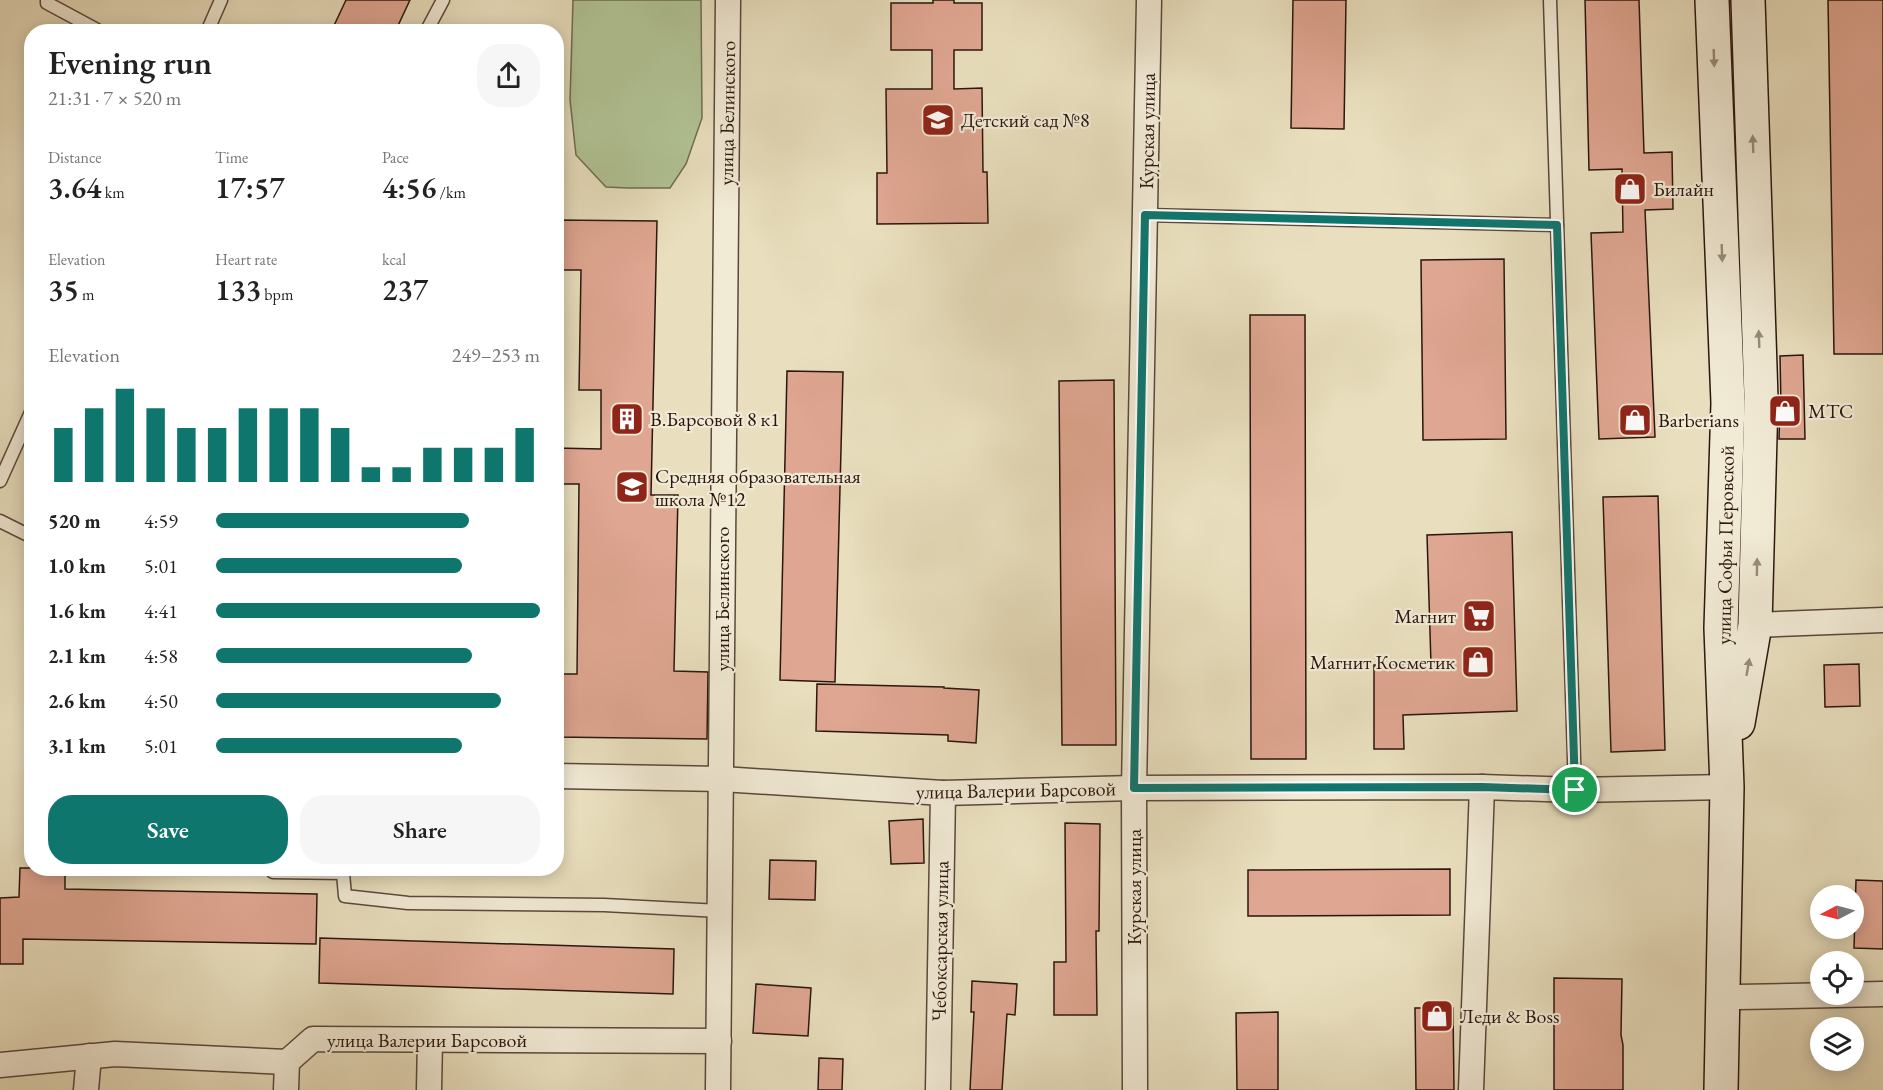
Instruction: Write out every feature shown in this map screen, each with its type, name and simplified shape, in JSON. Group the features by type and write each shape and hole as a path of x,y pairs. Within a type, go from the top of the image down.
{"main road":[{"name":"улица Софьи Перовской","path":"1712,0 1728,403 1721,628 1727,787 1721,1090"},
{"path":"1727,787 1755,625 1761,398 1748,0"}],"street":[{"name":"улица Белинского","path":"718,1090 728,0"},
{"name":"Курская улица","path":"1135,1090 1134,788 1149,0"},
{"path":"1755,625 1883,620"},
{"name":"улица Валерии Барсовой","path":"564,776 722,780 943,793 1134,788 1482,787 1575,790 1727,787"},
{"path":"1471,1090 1482,787"},
{"name":"Чебоксарская улица","path":"938,1090 943,793"},
{"path":"1723,993 1738,997 1883,994"},
{"name":"улица Валерии Барсовой","path":"287,1062 313,1039 719,1041"},
{"path":"429,1090 430,1040"},
{"path":"0,1065 115,1054 287,1062 286,1090"},
{"path":"86,1090 89,1056"}],"lane":[{"path":"47,0 47,3 86,24"},
{"path":"210,24 221,0"},
{"path":"430,24 442,0"},
{"path":"1550,0 1575,790"},
{"path":"1145,215 1557,225"},
{"path":"0,481 24,428"},
{"path":"0,521 24,533"},
{"path":"343,876 345,896 408,903 604,905 720,911"}],"green space":[{"path":"573,0 701,0 702,118 686,164 670,188 606,187 576,155 570,100"}],"building":[{"path":"346,0 410,0 399,24 335,24"},
{"path":"933,0 982,3 982,50 954,50 954,89 982,88 983,172 987,172 988,223 877,224 877,173 887,173 886,89 932,89 932,50 891,50 891,3 933,3"},
{"path":"1293,0 1346,0 1344,129 1291,128"},
{"path":"1585,0 1639,0 1644,153 1672,152 1673,209 1645,210 1655,437 1599,439 1591,233 1623,232 1622,169 1589,170"},
{"path":"1828,0 1883,0 1883,354 1834,354"},
{"name":"В.Барсовой 8 к1","path":"564,220 657,221 651,495 678,495 674,671 708,672 707,739 564,737 564,674 577,674 579,484 564,484 564,448 601,449 601,390 579,390 581,270 564,270"},
{"path":"1504,259 1506,439 1423,440 1421,260"},
{"path":"1250,315 1305,315 1306,759 1251,759"},
{"path":"1803,355 1805,439 1779,439 1780,356"},
{"path":"787,371 843,372 835,682 780,680"},
{"path":"1114,380 1116,745 1062,745 1059,381"},
{"path":"1658,496 1665,750 1611,752 1603,497"},
{"path":"1512,532 1517,711 1403,715 1404,749 1374,749 1374,665 1431,664 1427,535"},
{"path":"1859,664 1860,706 1825,707 1824,665"},
{"path":"817,684 979,690 976,743 948,741 948,735 816,731"},
{"path":"923,819 924,863 891,864 889,821"},
{"path":"1065,823 1100,824 1099,931 1096,931 1097,1015 1054,1015 1054,962 1066,962"},
{"path":"770,860 816,861 815,900 769,899"},
{"path":"20,868 24,868 24,876 65,876 65,889 317,894 316,944 23,939 23,964 0,964 0,898 19,897"},
{"path":"1450,869 1450,915 1248,916 1248,870"},
{"path":"1856,880 1883,881 1883,949 1854,948 1854,939 1864,939 1864,885 1856,885"},
{"path":"320,938 674,949 673,994 319,983"},
{"path":"1554,978 1622,979 1623,1090 1554,1090"},
{"path":"972,981 1017,984 1015,1015 1007,1014 1002,1090 970,1090 974,1012 971,1012"},
{"path":"756,984 811,988 808,1036 753,1033"},
{"path":"1415,1008 1453,1008 1454,1090 1416,1090"},
{"path":"1278,1012 1278,1090 1237,1090 1236,1013"},
{"path":"819,1058 843,1059 842,1090 818,1090"}],"place":[{"name":"Детский сад №8","path":"938,120"},
{"name":"Билайн","path":"1630,189"},
{"name":"МТС","path":"1785,411"},
{"name":"В.Барсовой 8 к1","path":"627,419"},
{"name":"Barberians","path":"1635,420"},
{"name":"Средняя образовательная школа №12","path":"632,487"},
{"name":"Магнит","path":"1479,616"},
{"name":"Магнит Косметик","path":"1478,662"},
{"name":"Леди & Boss","path":"1437,1016"}],"route":[{"path":"1145,215 1557,225 1575,790 1482,787 1134,788 1145,215"}]}
